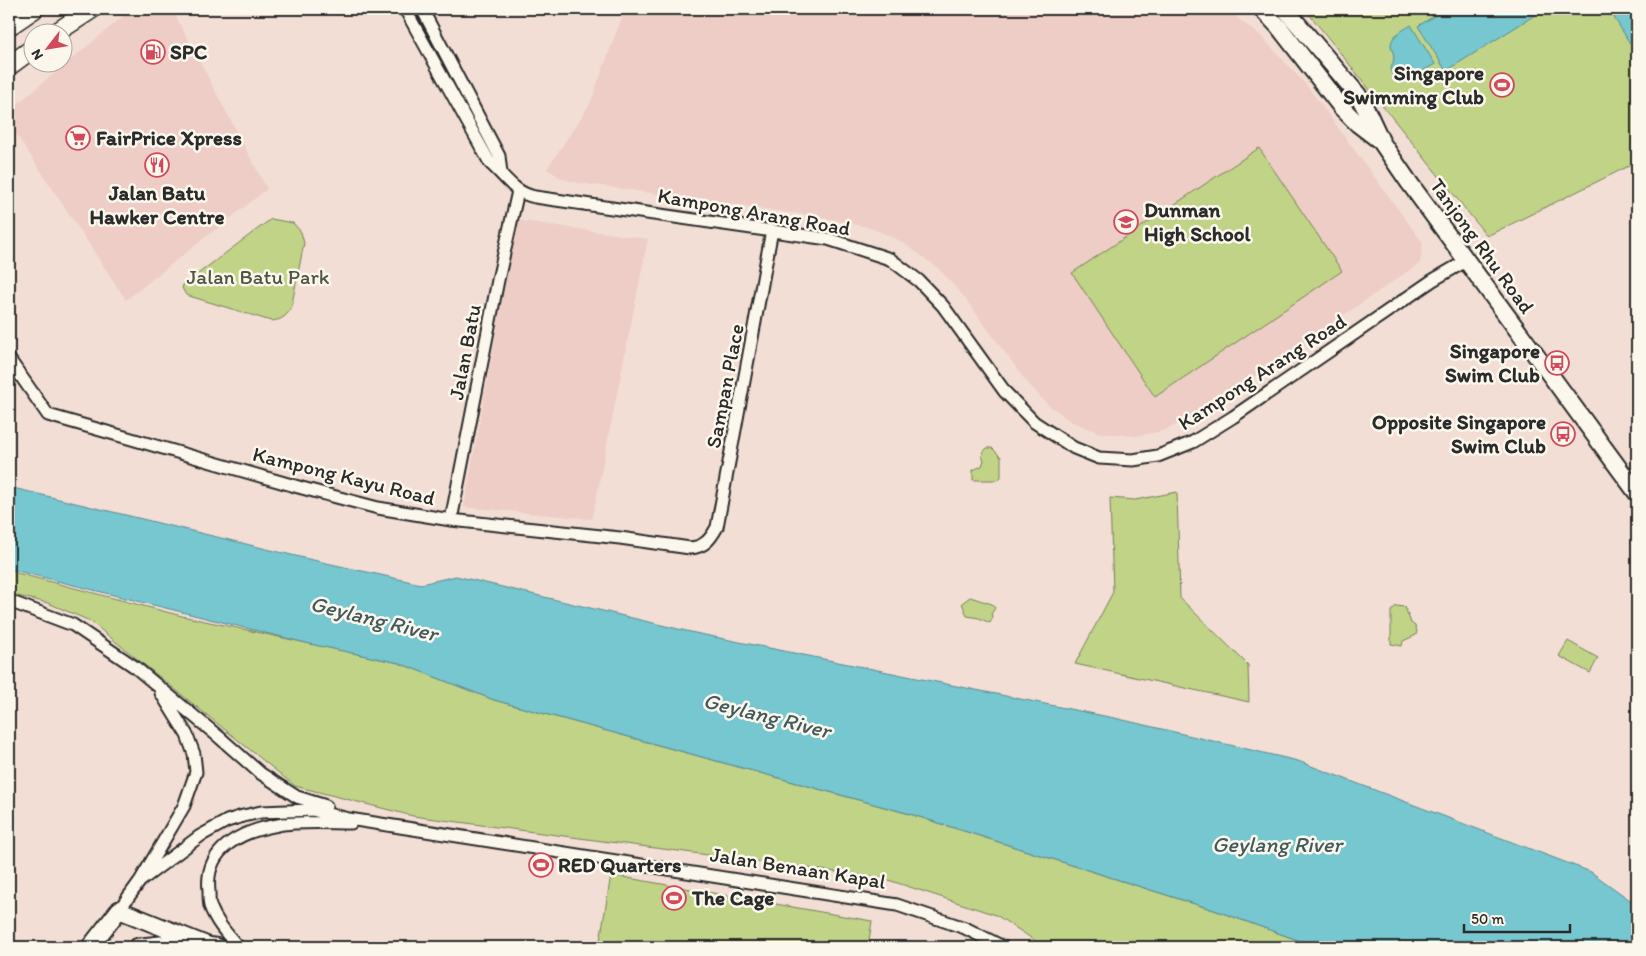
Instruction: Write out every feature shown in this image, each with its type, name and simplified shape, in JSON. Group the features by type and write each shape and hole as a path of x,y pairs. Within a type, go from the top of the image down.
{"main road":[{"path":"17,18 34,9"},
{"path":"72,22 92,9"},
{"path":"9,66 22,56"}],"street":[{"path":"405,9 490,163 518,191"},
{"path":"422,9 499,156 501,173"},
{"name":"Tanjong Rhu Road","path":"1262,9 1342,108 1358,124 1382,143"},
{"name":"Tanjong Rhu Road","path":"1285,9 1358,95 1382,143 1466,261 1637,493"},
{"name":"Kampong Arang Road","path":"518,191 535,197 828,239 895,262 919,281 943,306 1005,392 1034,422 1074,448 1100,458 1116,460 1133,460 1158,456 1193,442 1233,417 1433,280 1466,261"},
{"name":"Jalan Batu","path":"450,520 498,280 518,191"},
{"name":"Sampan Place","path":"705,544 717,527 772,230"},
{"name":"Kampong Kayu Road","path":"12,363 48,415 328,495 378,508 450,520 620,538 690,548 705,544"},
{"name":"Jalan Benaan Kapal","path":"9,601 73,625 135,668 260,773 297,797 347,812 372,822"},
{"name":"Jalan Benaan Kapal","path":"90,947 140,881 184,806 196,772 194,754 187,734 156,685"},
{"name":"Jalan Benaan Kapal","path":"140,881 200,836 227,821 260,812 312,810 372,822 897,905 965,928 1003,947"},
{"path":"238,947 219,924 210,905 208,882 212,863 222,849 236,838 279,824 372,822"},
{"path":"119,910 213,947"},
{"path":"137,947 165,944 213,947"}],"shaded area":[{"path":"132,9 172,9 267,189 126,300 9,123 9,111 56,72 72,72 72,59"},
{"name":"Dunman High School","path":"625,9 1225,9 1261,36 1308,87 1423,243 1420,263 1196,416 1163,431 1137,436 1100,433 1072,422 1047,404 1026,381 964,297 938,268 902,242 867,227 821,217 573,182 561,178 547,169 590,104"},
{"path":"517,220 648,239 592,519 464,507"}],"green space":[{"name":"Singapore Swimming Club","path":"1305,9 1637,9 1637,162 1487,236"},
{"path":"1259,148 1342,271 1155,397 1072,273"},
{"name":"Jalan Batu Park","path":"271,219 293,223 301,232 304,243 291,309 285,316 271,321 186,295 182,288 183,285"},
{"path":"987,448 992,448 1001,457 1001,477 998,480 973,480 973,470 982,466 984,460 982,456"},
{"path":"1177,492 1180,598 1248,665 1249,702 1075,664 1113,592 1110,498 1135,500"},
{"path":"9,571 182,616 399,663 494,700 910,814 1214,910 1317,947 1045,947 996,915 882,878 413,816 295,786 90,621 48,603 9,594"},
{"path":"970,597 992,604 995,608 991,614 993,617 990,623 979,618 967,616 962,603"},
{"path":"1396,606 1405,607 1411,623 1417,631 1416,635 1403,641 1402,646 1391,644 1391,611"},
{"path":"1568,641 1598,658 1590,673 1559,656"},
{"name":"The Cage","path":"611,875 872,921 868,947 599,947"}],"water":[{"path":"1446,9 1532,9 1535,15 1446,71 1418,26"},
{"path":"1609,9 1637,9 1637,55"},
{"path":"1411,25 1435,64 1403,83 1395,80 1391,72 1394,57 1391,45 1395,36"},
{"name":"Geylang River","path":"9,487 304,558 421,584 456,576 695,633 1119,719 1298,761 1591,872 1637,905 1637,947 1317,947 1214,910 910,814 494,700 399,663 310,644 9,569"}],"place":[{"name":"SPC","path":"153,52"},
{"name":"Singapore Swimming Club","path":"1502,85"},
{"name":"FairPrice Xpress","path":"78,138"},
{"name":"Jalan Batu Hawker Centre","path":"157,165"},
{"name":"Dunman High School","path":"1126,222"},
{"name":"Singapore Swim Club","path":"1557,363"},
{"name":"Opposite Singapore Swim Club","path":"1563,434"},
{"name":"RED Quarters","path":"541,865"},
{"name":"The Cage","path":"674,898"}]}
